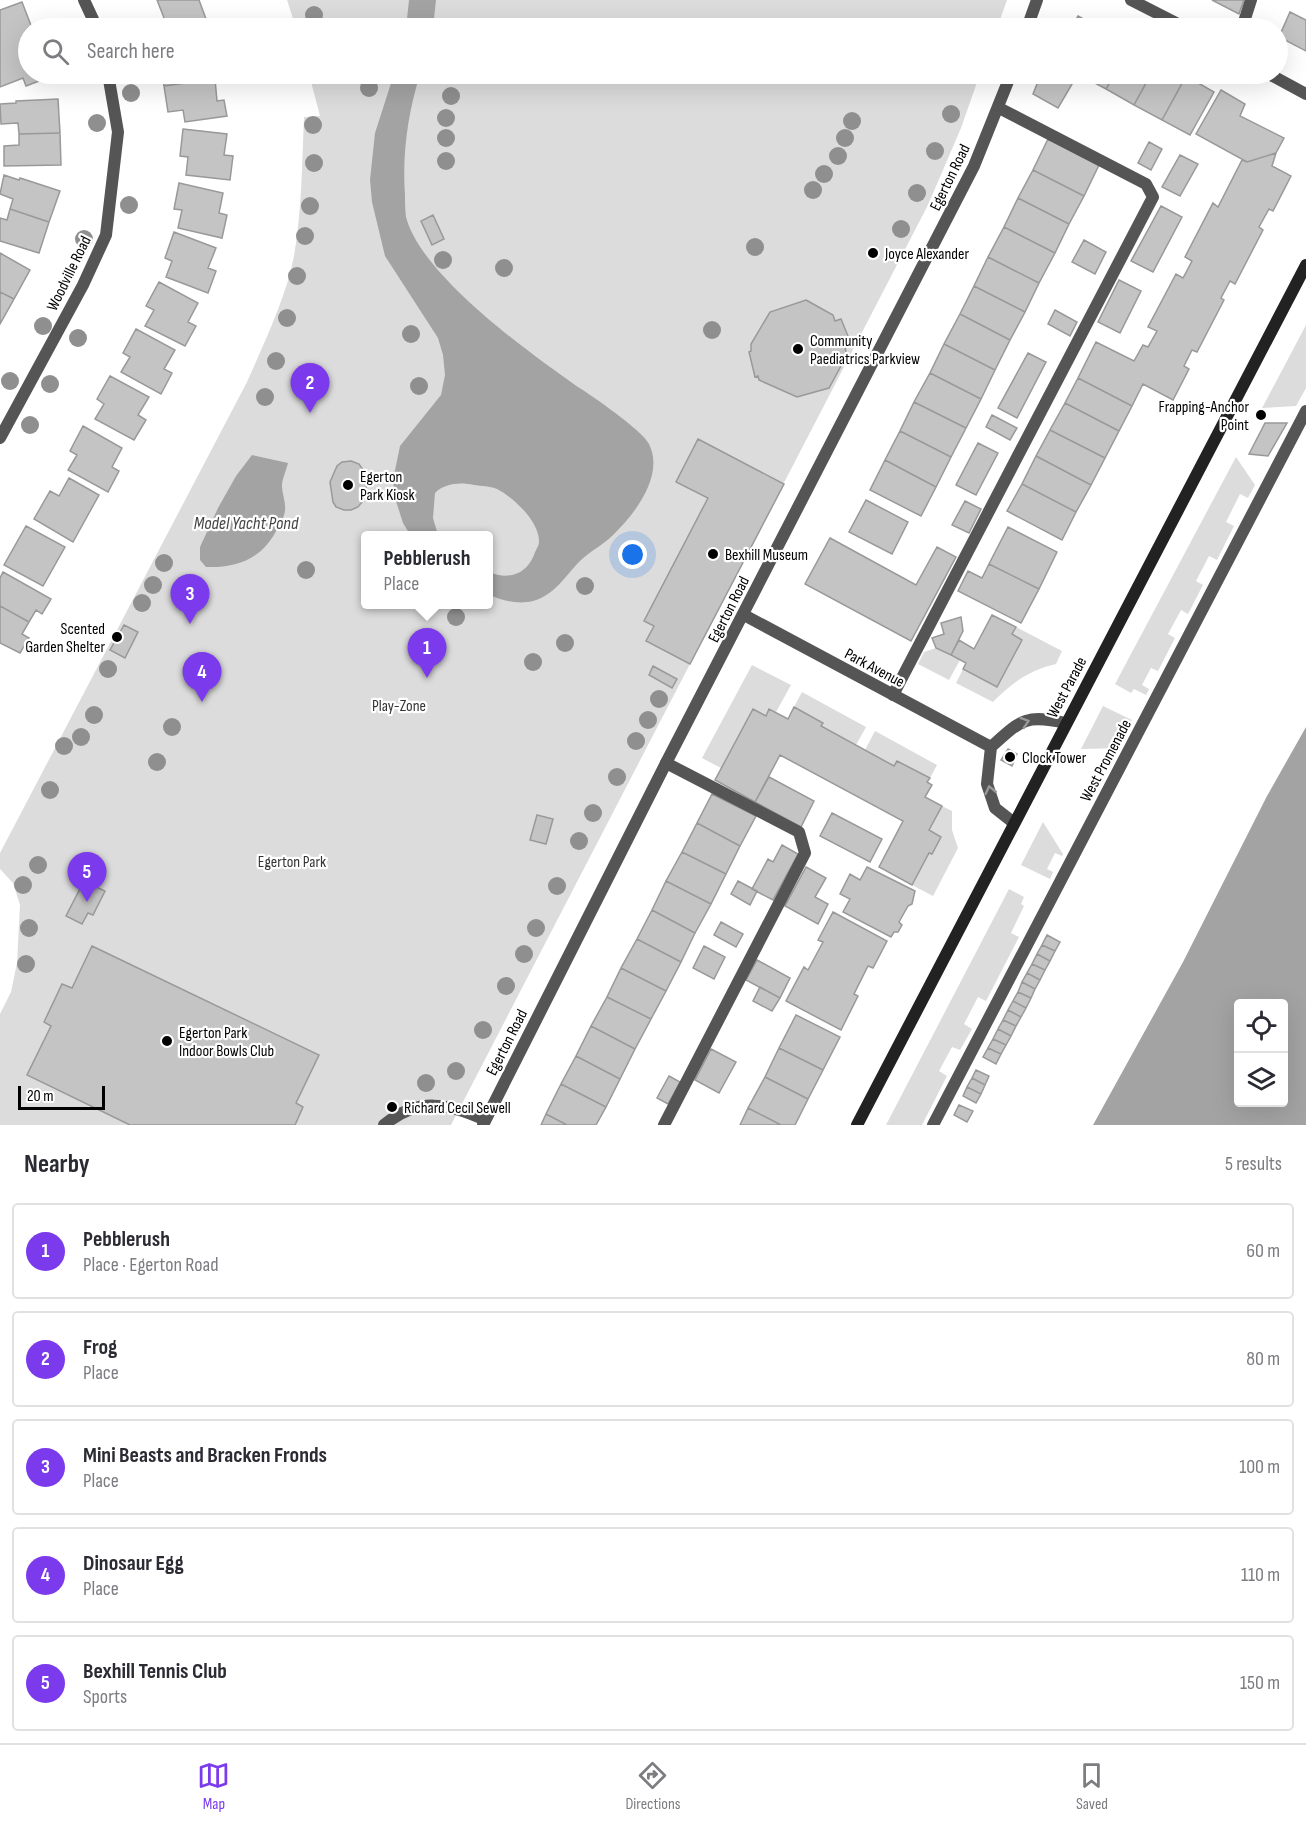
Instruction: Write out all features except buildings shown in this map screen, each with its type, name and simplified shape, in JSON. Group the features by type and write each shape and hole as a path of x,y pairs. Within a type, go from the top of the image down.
{"main road":[{"name":"West Parade","path":"857,1125 1306,265"}],"street":[{"path":"84,0 92,18"},
{"path":"1031,18 1037,0"},
{"path":"1131,0 1166,18"},
{"path":"1245,18 1251,0"},
{"name":"Woodville Road","path":"0,438 83,285 106,235 118,132 110,84"},
{"name":"Egerton Road","path":"484,1123 666,763 974,166 1007,84"},
{"path":"1288,84 1306,94"},
{"path":"893,695 1154,197 1146,184 999,108"},
{"name":"West Promenade","path":"933,1125 1306,411"},
{"name":"Park Avenue","path":"744,615 991,747"},
{"path":"1014,823 995,808 987,784 991,747 1018,723 1042,717 1066,723"},
{"path":"664,1125 805,853 799,832 666,763"},
{"path":"384,1125 408,1109 434,1104 460,1109 484,1123"}],"green space":[{"path":"287,0 1007,0 1001,18 293,18"},
{"name":"Egerton Park","path":"312,84 976,84 961,128 928,205 451,1125 0,1125 0,1014 11,992 17,963 20,905 13,883 0,869 0,853 247,382 267,336 286,288 297,239 304,117 320,116"},
{"path":"1306,325 1306,388 1296,406 1262,408"},
{"path":"1236,457 1255,485 1248,498 1240,494 1226,522 1234,526 1217,560 1209,556 1196,581 1203,585 1188,614 1181,610 1168,634 1175,638 1158,671 1151,668 1142,685 1149,689 1146,695 1134,689 1131,693 1115,684"},
{"path":"1016,627 1062,651 1056,664 1022,678 993,702 956,683 963,669 997,687 1022,640 1012,634"},
{"path":"936,648 960,660 949,680 918,664 924,652"},
{"path":"752,665 791,685 776,712 770,709 766,716 753,709 721,768 702,758"},
{"path":"802,692 866,727 856,745 821,726 823,723 794,707"},
{"path":"1103,706 1132,720 1129,727 1121,723 1113,740 1120,745 1118,748 1081,749"},
{"path":"875,731 937,765 930,778 897,761 894,766 865,750"},
{"path":"942,806 952,811 952,830 958,848 933,896 912,885 929,853 932,854 941,837 929,830"},
{"path":"1043,822 1063,854 1062,856 1055,853 1047,869 1053,872 1050,879 1021,865"},
{"path":"1009,889 1024,897 1021,904 1024,906 1011,933 1019,937 986,1001 978,997 964,1024 972,1029 960,1050 952,1047 939,1071 947,1076 922,1125 886,1125"}],"water":[{"path":"409,0 436,0 434,18 407,18"},
{"path":"391,84 417,84 409,119 404,164 406,217 416,239 432,263 478,310 530,353 627,422 649,444 653,456 653,469 650,482 638,506 621,527 580,561 554,590 533,601 515,602 493,596 493,573 503,576 521,571 531,562 539,544 535,526 524,511 497,489 463,484 448,485 435,493 433,518 437,531 408,531 403,523 395,498 393,480 400,446 441,395 445,375 438,338 385,256 372,202 370,180 375,133"},
{"name":"Model Yacht Pond","path":"252,455 288,463 282,483 284,516 272,538 258,554 229,566 206,567 200,560 200,547 236,476"},
{"path":"1306,727 1306,1125 1093,1125 1183,962 1267,796"}],"place":[{"name":"Joyce Alexander","path":"873,253"},
{"name":"Community Paediatrics Parkview","path":"798,349"},
{"name":"Frog","path":"310,413"},
{"name":"Frapping-Anchor Point","path":"1261,415"},
{"name":"Egerton Park Kiosk","path":"348,485"},
{"name":"Bexhill Museum","path":"713,554"},
{"name":"Mini Beasts and Bracken Fronds","path":"190,624"},
{"name":"Scented Garden Shelter","path":"117,637"},
{"name":"Pebblerush","path":"427,678"},
{"name":"Dinosaur Egg","path":"202,702"},
{"name":"Clock Tower","path":"1010,757"},
{"name":"Bexhill Tennis Club","path":"87,902"},
{"name":"Egerton Park Indoor Bowls Club","path":"167,1041"},
{"name":"Richard Cecil Sewell","path":"392,1107"}],"park label":[{"name":"Play-Zone","path":"399,705"}]}
